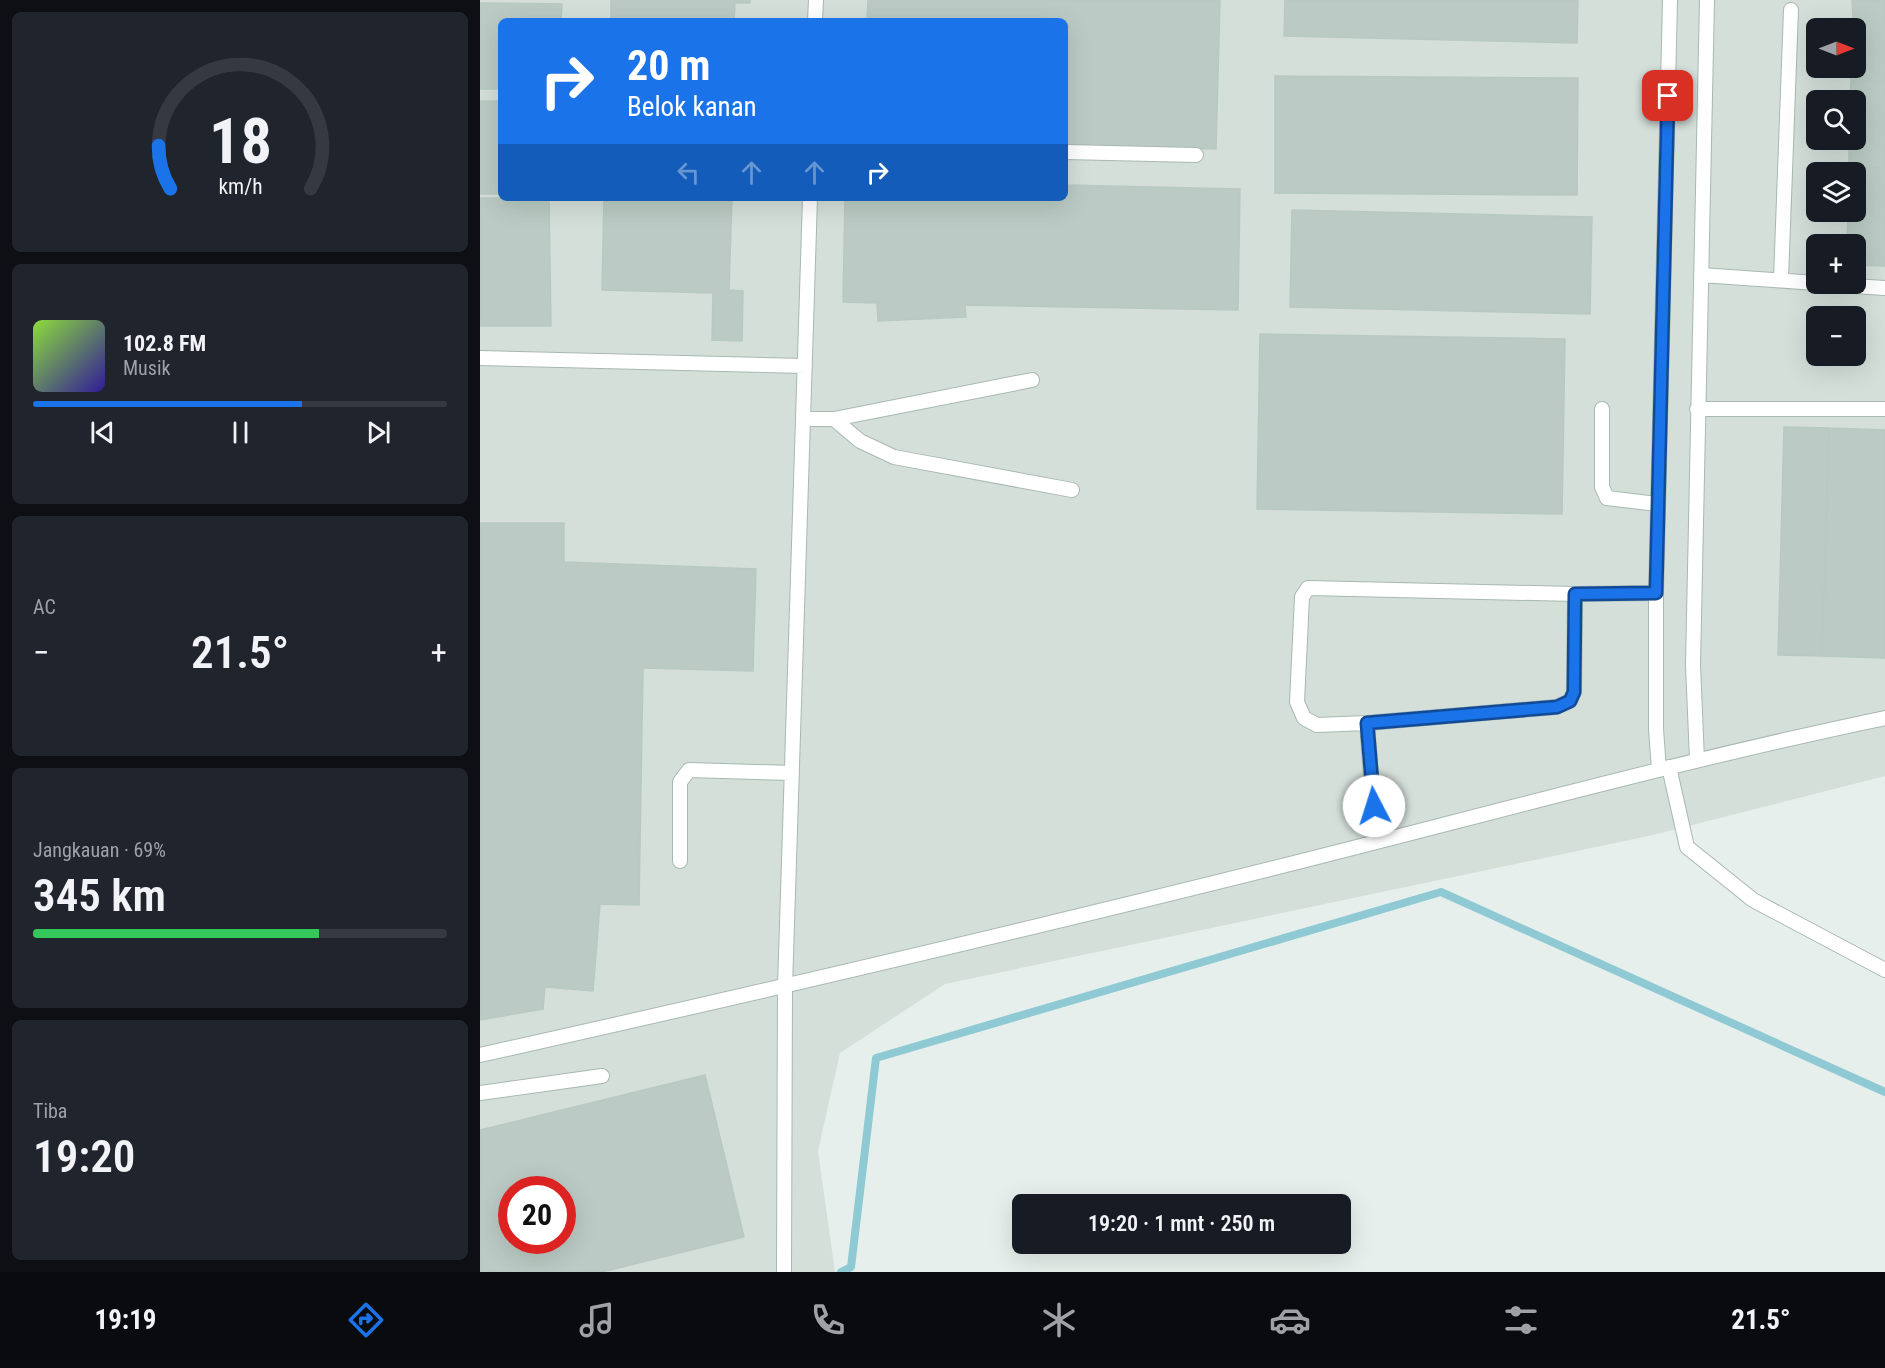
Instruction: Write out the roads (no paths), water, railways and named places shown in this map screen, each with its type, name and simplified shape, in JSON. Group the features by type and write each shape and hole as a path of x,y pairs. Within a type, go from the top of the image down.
{"lane":[{"path":"815,18 816,0"},
{"path":"1670,0 1656,593 1656,729 1664,768 1687,847 1753,900 1885,970"},
{"path":"1697,760 1693,664 1707,0"},
{"path":"1782,279 1791,10"},
{"path":"1068,152 1196,155"},
{"path":"784,1270 785,987 810,201"},
{"path":"1701,275 1806,282"},
{"path":"1866,287 1885,288"},
{"path":"480,358 805,366"},
{"path":"804,419 834,418 1032,380"},
{"path":"1602,409 1602,487 1607,498 1658,504"},
{"path":"1697,409 1885,409"},
{"path":"834,418 860,441 894,457 1072,490"},
{"path":"1575,594 1574,692 1570,701 1557,707 1317,725 1304,718 1297,702 1302,597 1308,588 1575,594 1656,593"},
{"path":"480,1055 785,987 1376,842 1664,768 1885,718"},
{"path":"1367,723 1376,842"},
{"path":"680,861 680,782 689,770 701,768 792,773"},
{"path":"480,1093 602,1076"}],"waterway":[{"path":"841,1272 851,1267 876,1058 1441,892 1885,1092"}]}
